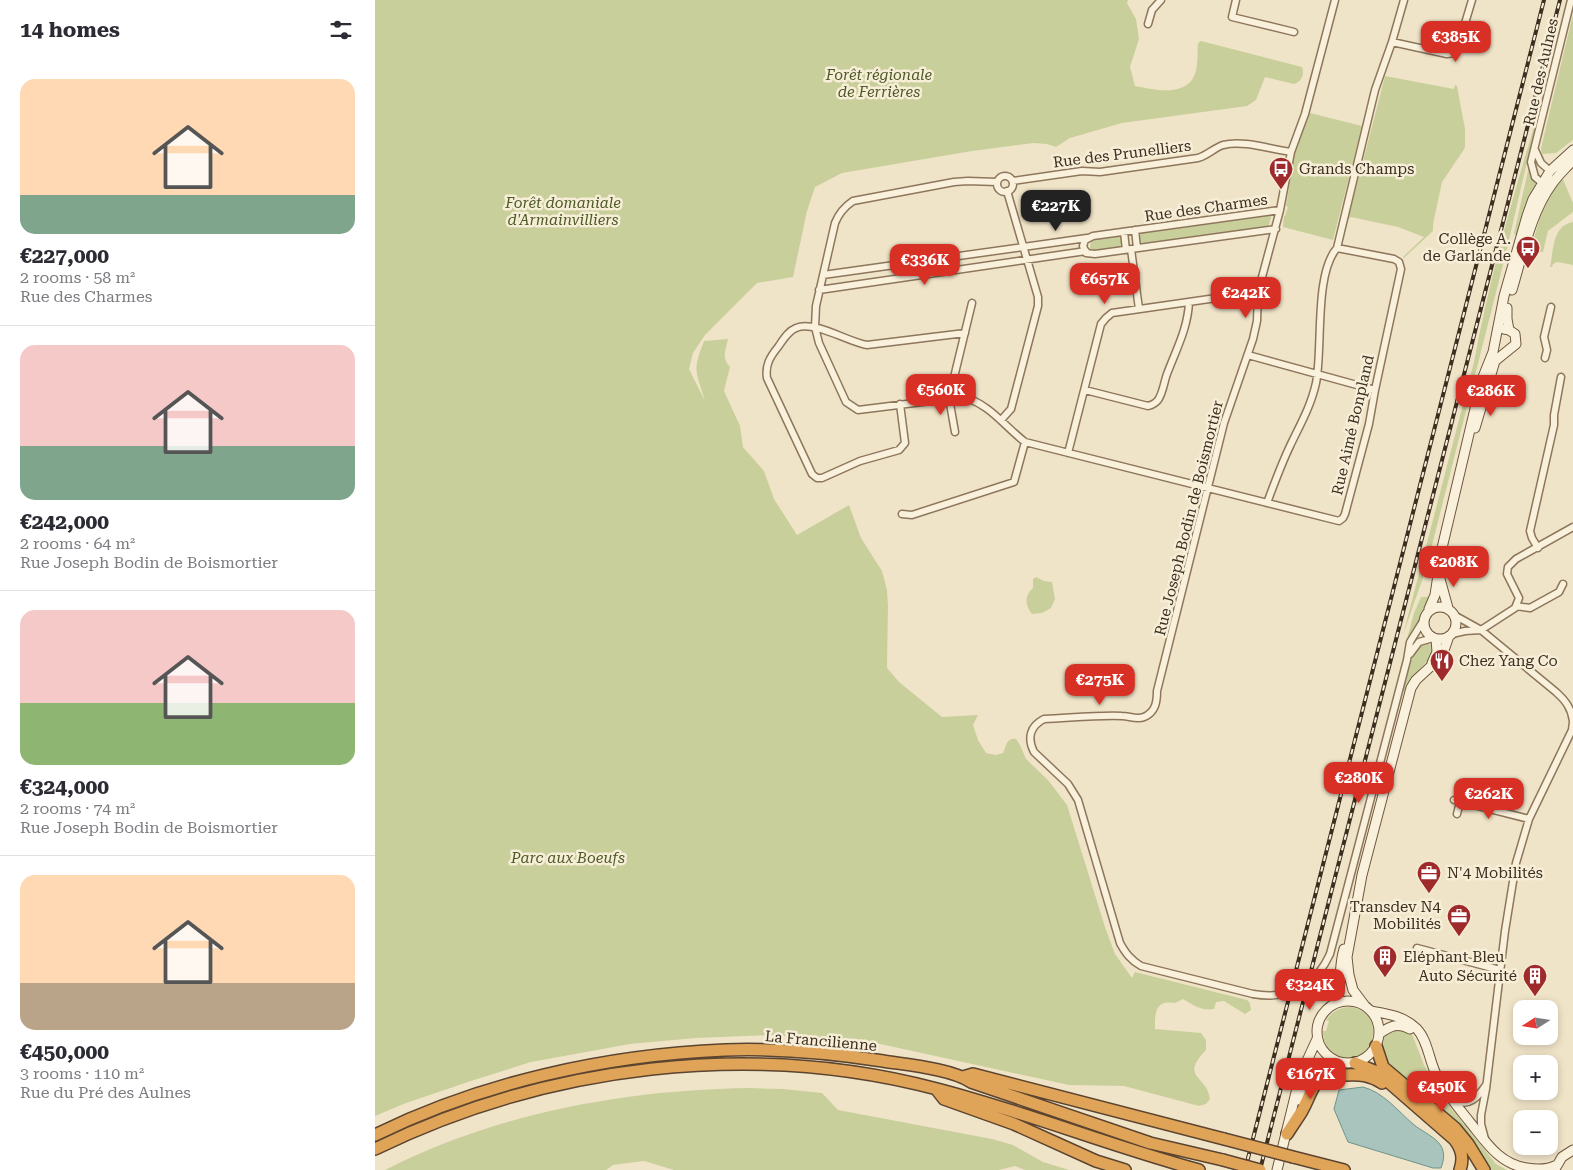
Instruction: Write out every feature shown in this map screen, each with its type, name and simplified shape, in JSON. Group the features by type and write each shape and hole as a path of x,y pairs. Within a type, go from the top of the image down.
{"highway":[{"path":"1376,1046 1383,1067 1455,1128 1468,1144 1484,1170"},
{"name":"La Francilienne","path":"375,1135 463,1098 531,1078 603,1063 679,1053 726,1050 816,1052 914,1066 963,1077 971,1082 1101,1128 1150,1143 1260,1170"},
{"path":"1355,1063 1372,1069 1385,1078 1454,1139 1461,1152 1460,1170"},
{"name":"La Francilienne","path":"375,1149 431,1124 504,1099 566,1083 640,1071 704,1065 776,1065 853,1073 936,1088 1199,1170"},
{"path":"963,1077 973,1074 1344,1170"},
{"path":"1287,1134 1302,1110 1312,1087 1326,1077 1362,1074 1393,1087"},
{"path":"936,1088 944,1099 1014,1124 1096,1161 1125,1170"}],"main road":[{"path":"1509,330 1507,313 1509,298 1534,219 1537,202 1551,177 1550,171 1573,150"},
{"path":"1427,669 1435,657 1435,638 1425,629 1424,617 1435,595 1442,548 1481,385 1498,332 1504,296 1520,239 1533,199 1573,160"},
{"path":"1460,474 1479,418 1495,361 1514,347 1516,341 1515,334 1509,330 1504,329 1498,332"},
{"path":"1495,342 1501,350 1508,350"},
{"path":"1439,574 1455,626 1442,656 1415,680 1411,688 1362,875 1353,918 1347,964 1353,990 1368,1009 1377,1022 1379,1034 1376,1046 1367,1057 1355,1063 1343,1064 1332,1060 1321,1049 1317,1039 1320,1017 1327,1008 1337,1003 1354,1002 1368,1009 1397,1016 1418,1030 1424,1040 1435,1072 1451,1098 1495,1153 1507,1162 1524,1168 1537,1169 1556,1167 1562,1157 1573,1150"},
{"path":"1429,610 1440,606 1451,612"},
{"path":"1435,638 1450,635"},
{"path":"1337,1003 1339,997 1339,966 1353,918"},
{"path":"1379,1034 1399,1024 1414,1032 1421,1044 1435,1080 1454,1110 1495,1158 1519,1170"},
{"path":"1287,1134 1291,1107 1300,1076 1317,1039"},
{"path":"1277,1170 1301,1092 1307,1080 1320,1066 1332,1060"}],"street":[{"path":"1148,24 1152,10 1161,0"},
{"path":"1236,0 1232,18 1294,32"},
{"name":"Rue Joseph Bodin de Boismortier","path":"1335,0 1305,114 1291,152 1276,229 1258,292 1257,321 1248,355 1224,423 1157,691 1155,706 1151,713 1136,718 1123,716 1044,719 1037,722 1032,729 1030,738 1034,752 1068,784 1077,800 1120,943 1125,954 1141,966 1253,994 1276,996 1298,990 1318,975 1330,954 1407,660 1410,642 1423,622"},
{"path":"1267,504 1289,447 1305,415 1316,382 1321,303 1330,258 1337,248 1375,90 1404,0"},
{"path":"1392,42 1447,54 1454,53 1457,50 1471,0"},
{"name":"Rue des Aulnes","path":"1547,184 1535,177 1531,162 1571,0"},
{"name":"Rue des Prunelliers","path":"1013,181 1082,171 1100,172 1198,158 1207,156 1223,145 1240,144 1291,152"},
{"path":"1535,150 1541,163 1550,171"},
{"path":"1005,175 1013,181 1013,186 1007,192 1000,190 997,186 999,177 1005,175"},
{"path":"902,514 912,515 1014,482 1025,442 987,407 963,397 858,410 846,402 819,343 815,327 819,290 835,223 845,206 853,201 954,182 997,182"},
{"path":"1002,420 1011,408 1039,306 1028,260 1007,192"},
{"name":"Rue des Charmes","path":"823,275 1280,210"},
{"name":"Rue des Charmes","path":"819,290 1085,252 1095,254 1276,229"},
{"name":"Rue des Charmes","path":"1131,249 1135,230"},
{"path":"1124,232 1131,249 1139,309"},
{"path":"1085,252 1083,243 1090,238"},
{"name":"Rue Aimé Bonpland","path":"1025,442 1339,521 1343,518 1369,424 1401,266 1394,259 1337,248"},
{"path":"1068,453 1101,324 1106,318 1112,313 1258,292"},
{"path":"1085,390 1148,406 1154,404 1159,398 1184,332 1188,318 1189,302"},
{"path":"955,432 949,398 972,303"},
{"path":"1545,358 1547,350 1544,338 1551,307"},
{"path":"900,404 905,443 903,447 899,450 860,461 822,478 817,478 813,476 767,378 766,372 769,358 789,332 797,327 815,327 859,344 867,345 965,333"},
{"path":"1248,355 1375,390"},
{"path":"1538,548 1531,533 1531,528 1554,425 1561,377"},
{"path":"1450,635 1465,631 1481,630 1516,606 1519,598 1508,578 1508,567 1516,559 1573,527"},
{"path":"1516,606 1530,608 1559,592 1563,584"},
{"path":"1451,612 1481,630 1567,702 1573,721 1572,730 1529,819 1516,863 1481,1119 1485,1142"},
{"name":"Rue Joseph Bodin de Boismortier","path":"1407,660 1419,642 1435,638"},
{"path":"1457,814 1457,801 1529,819"},
{"path":"1428,950 1430,942"},
{"path":"1417,948 1500,970"},
{"path":"1451,1098 1457,1102 1470,1102 1478,1097 1486,1084"}],"green space":[{"path":"375,0 1128,0 1127,3 1136,19 1139,39 1130,67 1135,86 1172,90 1186,86 1194,77 1198,43 1201,41 1302,67 1302,78 1294,84 1265,77 1256,100 1247,106 1122,123 1070,138 1056,147 1034,143 972,151 842,173 815,187 807,211 793,277 757,283 705,335 693,353 689,369 705,401 697,371 698,359 704,341 728,339 725,357 730,367 724,391 740,426 743,447 764,471 774,499 797,535 849,505 861,538 882,571 887,590 887,668 899,682 942,717 978,715 973,725 978,740 986,753 996,755 1003,753 1009,741 1016,739 1026,759 1048,780 1067,805 1115,954 1132,978 1135,972 1247,1000 1250,1003 1251,1010 1245,1014 1224,1001 1216,1002 1214,1009 1197,1007 1183,999 1174,1003 1164,1003 1158,1007 1155,1029 1201,1033 1206,1040 1206,1050 1198,1059 1195,1071 1208,1091 1210,1099 1206,1104 1199,1106 1124,1086 1069,1085 871,1042 772,1035 696,1038 630,1044 531,1062 406,1103 375,1116"},
{"path":"1573,14 1573,140 1556,153 1542,154 1541,148"},
{"path":"1550,74 1426,569 1403,635 1474,362 1498,253"},
{"path":"1385,76 1454,89 1455,85 1457,86 1465,129 1465,147 1442,182 1433,231 1404,258 1424,237 1398,227 1351,217 1348,219"},
{"path":"1310,113 1362,126 1333,240 1283,227 1284,216 1288,207 1286,206 1295,151"},
{"path":"1529,166 1535,180 1535,190 1518,236 1514,234"},
{"path":"1562,177 1573,203 1573,212 1548,231 1543,252 1536,252 1532,247 1540,219 1551,193"},
{"path":"1272,214 1268,228 1231,231 1230,234 1228,232 1213,234 1213,236 1211,234 1196,236 1195,239 1193,237 1179,239 1178,241 1177,239 1162,241 1161,243 1159,241 1145,243 1141,246 1139,231 1143,233 1158,231 1159,229 1160,231 1175,228 1176,226 1178,228 1193,226 1194,224 1195,226 1210,223 1211,221 1212,223 1227,221 1228,219 1230,221"},
{"path":"1573,222 1573,265 1557,262 1550,267 1553,246 1558,233 1566,224"},
{"path":"1121,234 1123,249 1119,247 1100,250 1099,252 1093,251 1090,248 1091,240 1097,237 1098,239 1118,236"},
{"path":"1036,577 1052,582 1055,599 1051,608 1042,613 1032,614 1026,601 1028,594 1033,588 1033,579"},
{"path":"1421,597 1432,597 1421,613 1417,627 1408,640 1414,613"},
{"path":"1425,644 1430,644 1433,648 1430,658 1413,676 1405,691 1403,691 1413,655 1418,648"},
{"path":"1351,1007 1364,1012 1371,1021 1373,1031 1371,1041 1366,1050 1357,1056 1347,1058 1335,1054 1329,1049 1324,1041 1323,1031 1326,1031 1329,1021 1326,1020 1331,1014 1337,1010"},
{"path":"1394,1028 1407,1030 1412,1034 1424,1065 1442,1097 1496,1164 1507,1170 1491,1170 1461,1126 1390,1070 1381,1049 1385,1035"},
{"path":"749,1088 822,1093 838,1110 992,1139 1013,1145 1043,1162 1069,1170 1025,1170 1015,1166 999,1170 674,1170 644,1161 613,1165 606,1170 385,1170 428,1150 472,1133 562,1108 655,1094"}],"water":[{"path":"1363,1087 1384,1097 1413,1124 1439,1143 1444,1154 1441,1168 1433,1168 1348,1142 1334,1109 1339,1090"}],"railway":[{"path":"1245,1170 1544,0"},
{"path":"1260,1170 1560,0"}],"place":[{"name":"Grands Champs","path":"1281,190"},
{"name":"Collège A. de Garlande","path":"1528,269"},
{"name":"Chez Yang Co","path":"1442,682"},
{"name":"N'4 Mobilités","path":"1429,894"},
{"name":"Transdev N4 Mobilités","path":"1459,937"},
{"name":"Eléphant Bleu","path":"1385,978"},
{"name":"Auto Sécurité","path":"1535,997"}],"park label":[{"name":"Forêt régionale de Ferrières","path":"879,84"},
{"name":"Forêt domaniale d'Armainvilliers","path":"563,212"},
{"name":"Parc aux Boeufs","path":"568,858"}]}
